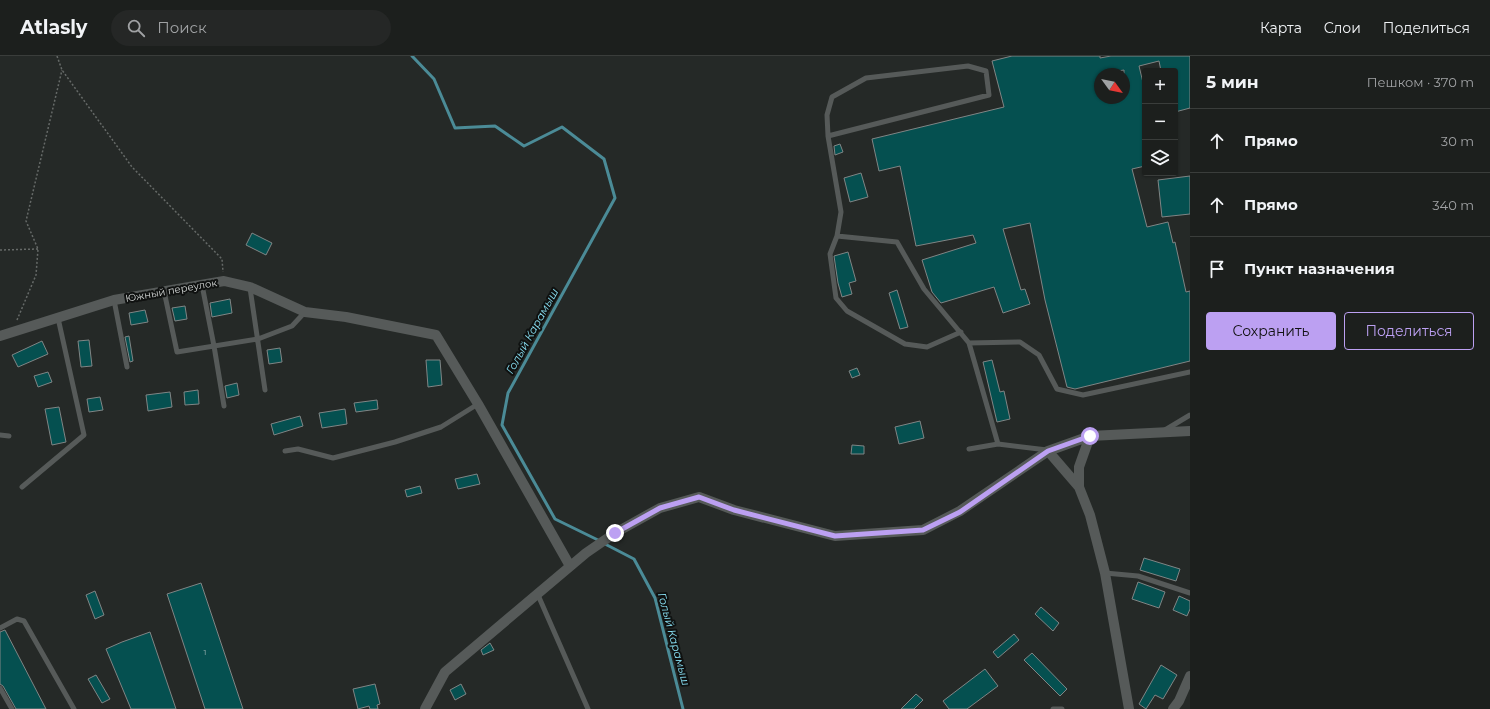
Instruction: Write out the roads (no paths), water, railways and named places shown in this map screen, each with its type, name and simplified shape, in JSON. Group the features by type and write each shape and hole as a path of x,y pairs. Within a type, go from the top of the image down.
{"street":[{"name":"Южный переулок","path":"0,336 114,300 224,281 250,287 305,312 436,335 478,404 570,566"},
{"path":"425,709 444,672 538,595 586,553 615,533 660,508 699,497 734,510 835,536 923,530 960,512 1048,451 1090,436 1190,431"},
{"path":"1090,436 1079,467 1079,487 1096,536 1105,573 1128,709"},
{"path":"1048,451 1079,487"},
{"path":"1173,709 1190,676"}],"lane":[{"path":"828,136 989,95 986,71 968,66 866,78 832,97 827,115 828,136 841,212 836,236 830,254 836,298 848,311 905,344 927,347 961,332"},
{"path":"836,236 897,242 924,289 969,343 998,444"},
{"path":"202,284 224,406"},
{"path":"250,287 265,390"},
{"path":"164,291 177,352 258,339 292,326 305,312"},
{"path":"114,300 127,367"},
{"path":"22,486 84,435 58,318"},
{"path":"969,343 1020,342 1039,355 1057,389 1083,395 1190,372"},
{"path":"285,451 298,449 333,458 395,442 441,427 478,404"},
{"path":"1159,433 1190,415"},
{"path":"0,435 9,436"},
{"path":"969,449 998,444 1048,451"},
{"path":"1105,573 1138,576 1190,593"},
{"path":"538,595 588,709"},
{"path":"0,628 17,619 24,621 74,709"},
{"path":"0,688 12,709"},
{"path":"1053,709 1062,709"}],"waterway":[{"name":"Голый Карамыш","path":"412,56 434,79 455,128 495,126 524,146 562,127 604,159 615,198 508,393 502,425 555,519 600,541"},
{"name":"Голый Карамыш","path":"605,544 634,559 655,598 683,709"}]}
